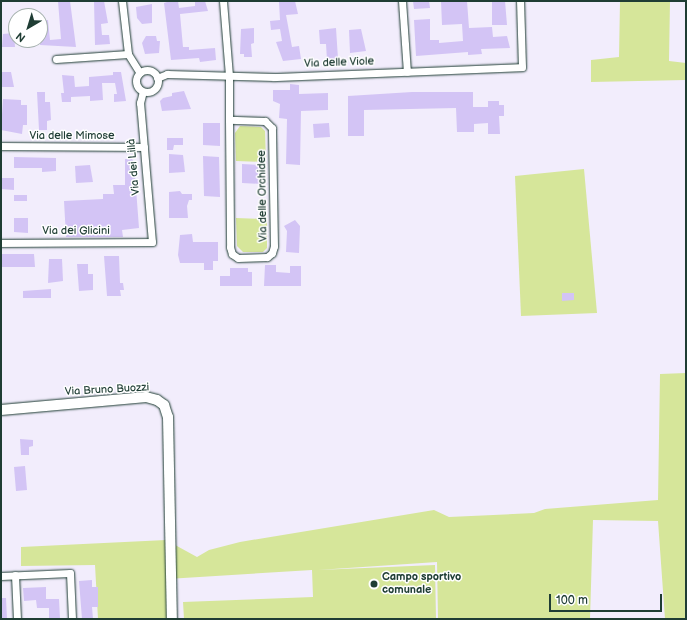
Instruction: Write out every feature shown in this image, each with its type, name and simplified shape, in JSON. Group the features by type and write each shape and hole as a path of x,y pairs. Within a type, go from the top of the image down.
{"street":[{"path":"122,1 128,54 140,72"},
{"name":"Via delle Orchidee","path":"223,1 229,76 229,120 231,250 238,258 267,257 272,253 274,246 272,128 265,121 229,120"},
{"path":"402,1 407,72"},
{"name":"Via delle Viole","path":"157,78 167,74 274,77 522,68 520,1"},
{"path":"56,59 128,54"},
{"path":"150,70 157,78 155,88 150,91 143,91 136,81 140,72 150,70"},
{"name":"Via dei Lillà","path":"143,91 140,103 152,242"},
{"name":"Via delle Mimose","path":"1,146 144,147"},
{"name":"Via dei Glicini","path":"1,243 152,242"},
{"name":"Via Bruno Buozzi","path":"1,410 146,397 161,402 168,417 172,619"},
{"path":"1,576 70,573 72,619"},
{"path":"15,575 17,619"}],"green space":[{"path":"620,1 670,1 669,61 686,63 686,80 591,82 591,60 619,57"},
{"path":"240,126 261,127 265,131 266,162 236,161 235,133"},
{"path":"584,169 597,313 521,316 515,176"},
{"path":"236,218 267,219 267,248 263,252 243,252 237,246"},
{"path":"686,373 686,619 665,619 658,521 593,520 590,619 438,619 437,562 318,570 435,565 436,619 184,619 183,602 313,597 312,570 167,579 168,619 98,619 95,565 21,566 21,547 166,540 197,557 209,550 240,542 434,510 449,517 534,513 545,509 658,500 660,374"}],"building":[{"path":"58,1 70,1 76,47 48,45 48,20 50,40 61,39"},
{"path":"94,1 104,1 108,23 101,24 102,35 109,35 110,44 95,45"},
{"path":"178,1 179,8 195,6 195,1 205,1 208,11 180,14 183,47 189,47 189,50 215,48 216,60 200,62 199,58 171,60 164,3"},
{"path":"295,1 298,14 286,15 292,47 299,46 301,59 283,61 276,42 282,41 280,29 271,30 270,21 280,20 279,2"},
{"path":"413,1 429,1 430,8 414,9"},
{"path":"441,1 467,1 469,28 492,27 493,37 507,36 510,48 481,49 482,54 468,55 468,52 416,56 414,20 430,19 430,40 439,40 439,43 463,41 462,24 442,25"},
{"path":"492,1 505,1 507,25 492,25"},
{"path":"152,4 152,23 142,24 137,18 136,7"},
{"path":"254,28 254,43 251,44 252,57 244,57 244,54 240,54 241,29"},
{"path":"336,28 338,59 327,60 326,44 320,44 319,30"},
{"path":"361,29 366,51 350,53 349,30"},
{"path":"3,34 8,34 8,47 2,47"},
{"path":"146,36 156,36 157,41 160,41 159,53 145,54 142,43"},
{"path":"1,72 11,72 14,87 1,87"},
{"path":"113,72 121,72 126,101 114,102 114,94 117,94 115,83 102,83 103,100 90,101 90,96 71,97 71,102 62,102 61,93 64,93 62,75 74,76 75,87 89,86 89,77 113,75"},
{"path":"290,84 299,85 299,94 328,93 328,110 301,111 300,165 286,164 287,119 279,118 280,104 273,101 273,90 290,90"},
{"path":"184,91 191,109 162,111 160,101 163,98 172,96 172,93"},
{"path":"37,92 45,92 45,102 50,102 51,120 47,121 47,130 39,130"},
{"path":"412,92 473,92 473,107 488,107 488,101 499,101 499,105 504,105 504,116 499,116 500,134 488,134 488,123 474,124 474,132 457,132 456,108 364,110 364,136 348,136 348,96"},
{"path":"3,99 21,100 21,105 27,105 27,125 23,125 22,134 1,130"},
{"path":"203,123 220,123 220,146 203,145"},
{"path":"329,123 330,137 314,138 313,124"},
{"path":"167,138 183,138 183,145 174,145 173,150 167,150"},
{"path":"169,154 183,155 185,172 169,173"},
{"path":"203,156 219,157 220,197 204,196"},
{"path":"14,157 56,158 56,171 42,172 42,168 14,168"},
{"path":"125,159 132,159 134,162 139,228 122,230 123,237 66,237 64,201 103,199 103,194 114,194 113,185 125,185"},
{"path":"242,164 262,165 262,184 242,183"},
{"path":"90,165 93,182 76,183 75,166"},
{"path":"1,178 14,178 14,190 1,189"},
{"path":"180,191 182,194 192,194 192,200 189,200 187,206 188,218 169,218 169,192"},
{"path":"14,195 27,195 27,201 14,201"},
{"path":"14,218 28,218 28,233 14,232"},
{"path":"295,220 300,226 299,253 286,252 287,231 284,226"},
{"path":"192,234 193,242 218,242 218,261 213,261 213,270 204,270 204,263 180,263 178,255 180,235"},
{"path":"1,254 34,254 35,267 1,267"},
{"path":"104,256 119,256 120,283 123,283 124,290 120,290 121,296 107,296"},
{"path":"49,259 62,259 63,281 48,283"},
{"path":"77,264 88,264 88,274 93,274 93,290 79,291"},
{"path":"265,265 276,265 276,272 290,273 290,266 301,266 301,286 264,286"},
{"path":"230,268 248,268 248,272 252,272 252,286 220,286 220,276 230,276"},
{"path":"51,289 51,298 23,298 23,291"},
{"path":"562,293 574,293 574,300 562,301"},
{"path":"20,439 33,440 33,446 29,447 29,455 21,455"},
{"path":"25,466 27,490 16,491 14,467"},
{"path":"92,580 92,587 98,587 98,607 92,607 93,619 82,619 79,581"},
{"path":"46,587 46,599 59,599 60,619 49,619 49,608 37,608 36,600 24,601 23,588"},
{"path":"1,598 6,598 7,619 1,619"}],"place":[{"name":"Campo sportivo comunale","path":"374,584"}]}
